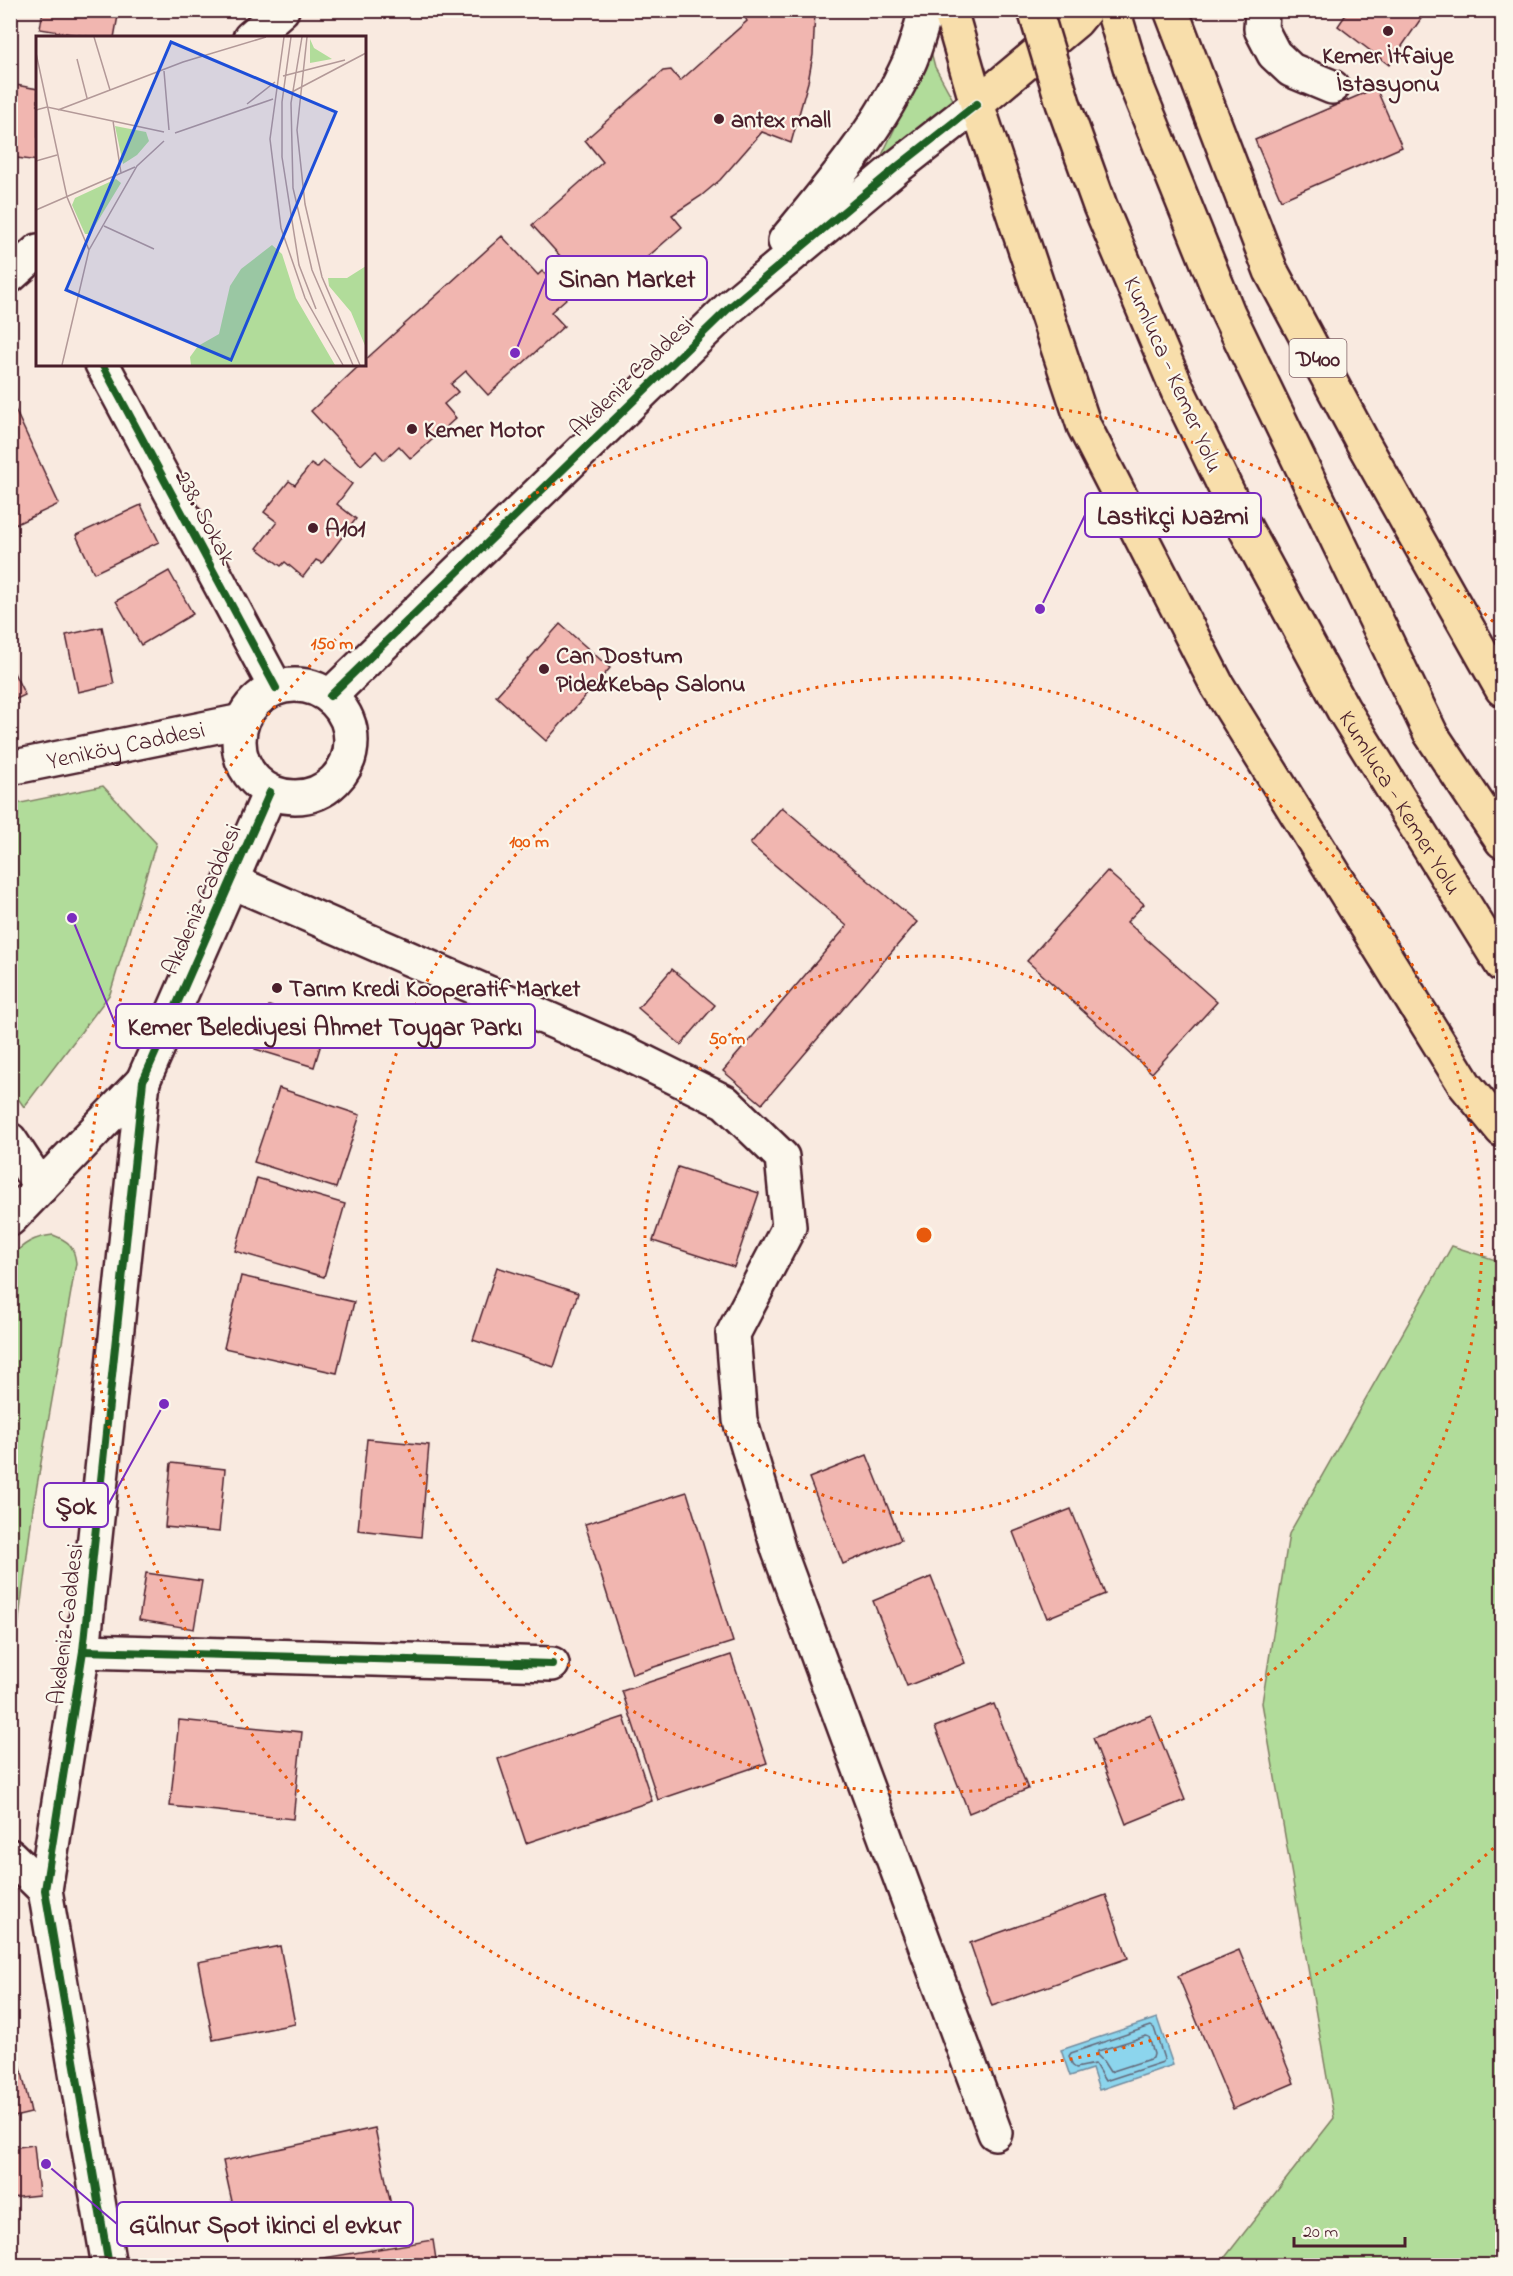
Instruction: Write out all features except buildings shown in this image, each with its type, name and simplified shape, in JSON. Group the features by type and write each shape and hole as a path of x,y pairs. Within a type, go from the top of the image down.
{"main road":[{"path":"950,10 977,104 1083,426 1217,685 1465,1085 1503,1130"},
{"name":"Kumluca - Kemer Yolu","path":"1035,10 1063,103 1100,206 1178,391 1243,525 1343,709 1503,965"},
{"name":"Akdeniz Caddesi","path":"977,104 1076,21 1085,10"},
{"name":"D400","path":"1113,10 1134,80 1228,313 1431,734 1503,841"},
{"name":"D400","path":"1171,10 1271,271 1364,443 1503,689"}],"street":[{"path":"252,36 282,10"},
{"name":"Akdeniz Caddesi","path":"730,307 825,192 870,131 894,94 910,61 926,10"},
{"path":"1262,10 1261,29 1274,54 1291,70 1332,87"},
{"name":"Akdeniz Caddesi","path":"330,696 730,307 897,167 977,104"},
{"path":"10,276 36,253"},
{"name":"238. Sokak","path":"103,366 276,688"},
{"path":"295,684 313,687 330,696 347,718 352,745 343,771 324,790 297,798 270,792 249,774 239,748 242,721 256,701 276,688 295,684"},
{"name":"Yeniköy Caddesi","path":"10,768 242,721"},
{"name":"Akdeniz Caddesi","path":"109,2265 45,1890 84,1651 143,1081 270,792"},
{"path":"231,881 624,1052 725,1102 782,1156 789,1227 733,1334 740,1420 779,1551 995,2133"},
{"path":"10,1219 143,1081"},
{"path":"10,1140 42,1187"},
{"path":"84,1651 552,1664"},
{"path":"10,1856 45,1890"}],"green space":[{"path":"929,44 935,67 956,105 893,158 882,155 903,111"},
{"path":"103,786 156,843 110,994 24,1107 10,1087 11,805"},
{"path":"53,1235 70,1245 76,1263 33,1508 11,1682 11,1257 30,1242 40,1237"},
{"path":"1452,1246 1502,1262 1502,2265 1219,2265 1334,2118 1262,1703 1289,1534"}],"water":[{"path":"1157,2018 1173,2065 1099,2090 1092,2069 1070,2076 1061,2050"}],"cycle path":[{"path":"330,696 730,307 897,167 977,104"},
{"path":"103,366 276,688"},
{"path":"109,2266 45,1890 83,1651 143,1081 270,792"},
{"path":"83,1651 552,1664"}],"place":[{"name":"Kemer İtfaiye İstasyonu","path":"1388,31"},
{"name":"antex mall","path":"719,119"},
{"name":"Sinan Market","path":"515,353"},
{"name":"Kemer Motor","path":"412,429"},
{"name":"A101","path":"313,528"},
{"name":"Lastikçi Nazmi","path":"1040,609"},
{"name":"Can Dostum Pide&Kebap Salonu","path":"544,669"},
{"name":"Kemer Belediyesi Ahmet Toygar Parkı","path":"72,918"},
{"name":"Tarım Kredi Kooperatif Market","path":"277,988"},
{"name":"Şok","path":"164,1404"},
{"name":"Gülnur Spot ikinci el evkur","path":"46,2164"}]}
